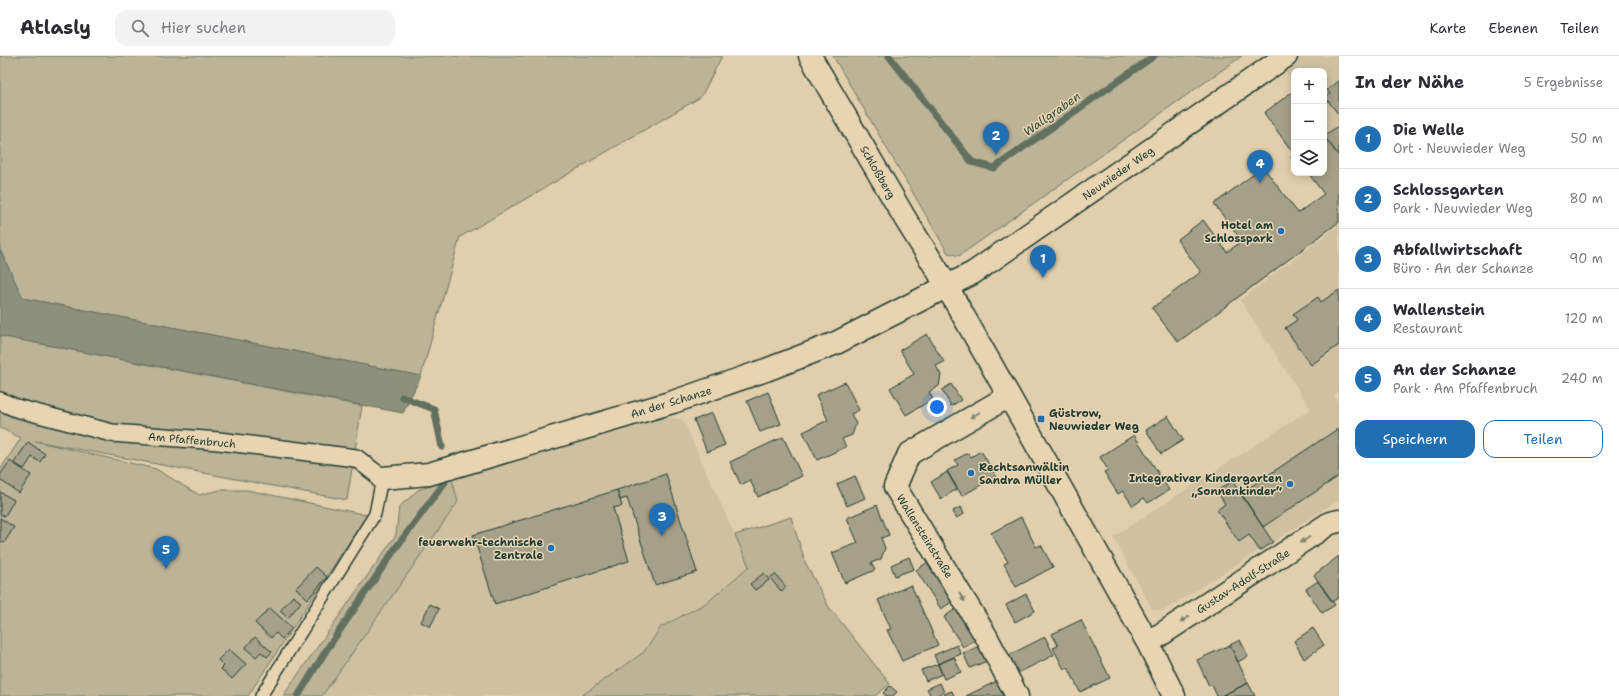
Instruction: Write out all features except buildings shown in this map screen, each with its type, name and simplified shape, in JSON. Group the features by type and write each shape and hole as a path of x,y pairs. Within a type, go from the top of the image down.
{"street":[{"name":"Schloßberg","path":"810,56 947,287"},
{"name":"Neuwieder Weg","path":"947,287 973,273 1286,56"},
{"path":"947,287 1148,643 1174,696"},
{"name":"An der Schanze","path":"382,478 429,474 708,390 836,343 947,287"},
{"name":"Wallensteinstraße","path":"1009,396 909,454 895,487 986,636 1017,696"},
{"name":"Am Pfaffenbruch","path":"0,401 16,408 112,433 219,441 356,458 382,478"},
{"name":"Gustav-Adolf-Straße","path":"1148,643 1330,523 1339,521"}],"lane":[{"path":"261,696 375,514 382,478"}],"shaded area":[{"path":"0,56 722,56 701,97 460,237 421,376 23,298 0,250"},
{"path":"833,56 1242,56 959,256 948,253"},
{"path":"1295,56 1339,56 1339,151 1327,133 1327,68 1291,68 1291,81 1281,66"},
{"path":"1339,225 1339,391 1334,395 1339,403 1339,500 1163,611 1152,609 1113,537 1311,409 1240,300"},
{"path":"0,250 23,298 421,376 403,413 0,336"},
{"path":"0,336 362,406 347,500 35,441 156,469 199,495 220,490 247,490 367,515 248,696 0,696 0,470 21,438 0,428"},
{"path":"659,416 683,420 749,566 708,602 661,627 644,652 581,696 322,696 458,502 452,479"},
{"path":"452,479 458,502 322,696 283,696 396,535 399,507 418,490"},
{"path":"791,517 805,562 829,607 890,684 875,696 581,696 644,652 661,627 708,602 749,566 735,535"}],"waterway":[{"name":"Wallgraben","path":"889,56 972,162 994,168 1154,56"},
{"path":"402,397 434,409 442,447"},
{"path":"298,696 327,649 395,549 445,482"}],"place":[{"name":"Schlossgarten","path":"996,155"},
{"name":"Wallenstein","path":"1260,183"},
{"name":"Hotel am Schlosspark","path":"1281,231"},
{"name":"Die Welle","path":"1043,278"},
{"name":"Güstrow, Neuwieder Weg","path":"1041,419"},
{"name":"Rechtsanwältin Sandra Müller","path":"971,473"},
{"name":"Integrativer Kindergarten „Sonnenkinder“","path":"1290,484"},
{"name":"Abfallwirtschaft","path":"662,536"},
{"name":"feuerwehr-technische Zentrale","path":"551,548"},
{"name":"An der Schanze","path":"166,569"}]}
